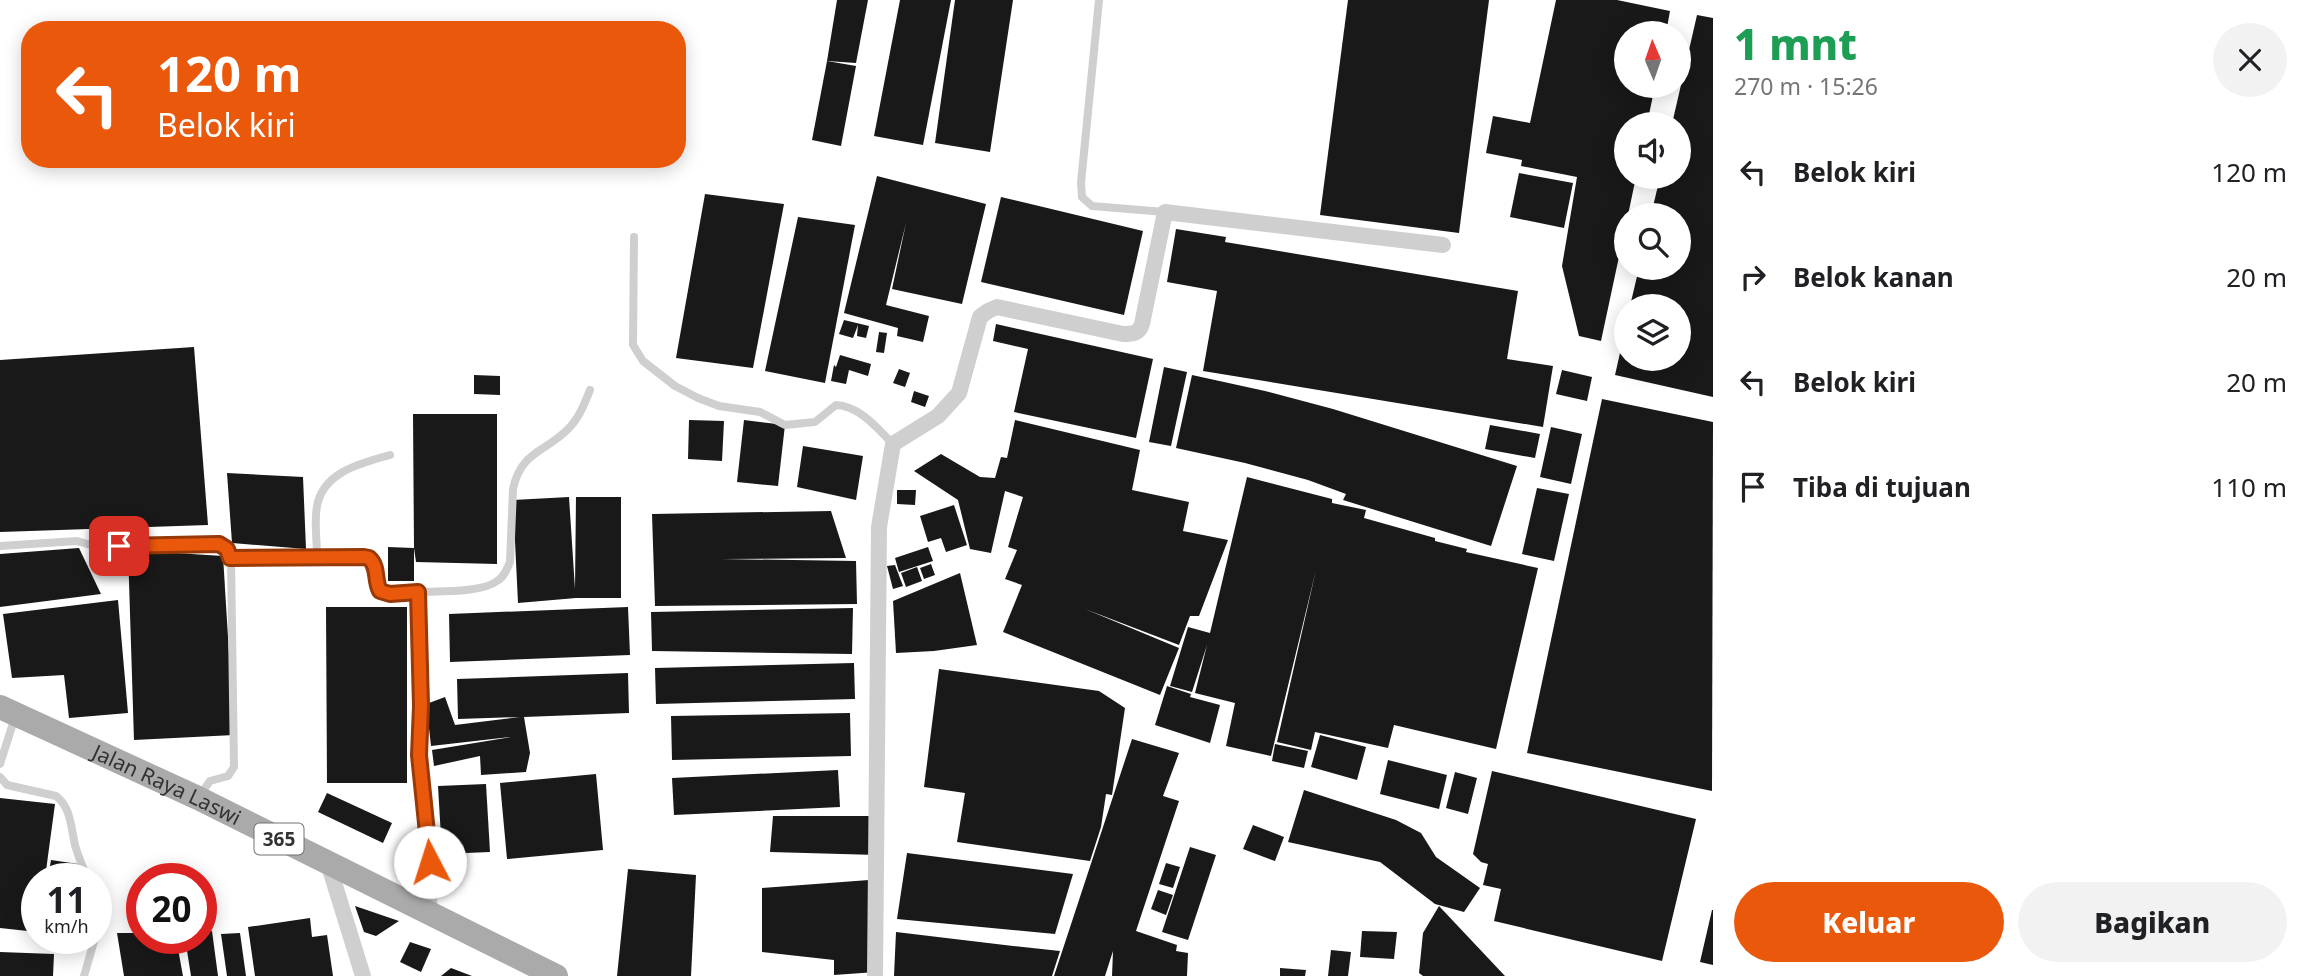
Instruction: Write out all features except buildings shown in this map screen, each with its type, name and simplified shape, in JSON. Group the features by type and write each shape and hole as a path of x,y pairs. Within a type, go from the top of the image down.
{"main road":[{"name":"Jalan Raya Laswi","path":"8,711 198,798 556,976"}],"street":[{"path":"876,976 878,527 893,444 938,416 959,393 975,327 980,317 997,307 1123,334 1134,334 1140,329 1164,212 1443,245"},
{"path":"328,863 363,976"}],"lane":[{"path":"1099,0 1081,183 1082,197 1092,206 1164,212"},
{"path":"634,237 633,345 643,361 675,386 698,398 719,406 760,412 785,425 815,422 836,405 843,406 864,417 893,444"},
{"path":"230,558 369,558 375,565 377,586 380,591 390,594 486,587 498,581 510,562 515,478 532,455 566,431 577,418 590,390"},
{"path":"317,556 317,503 327,482 344,471 390,455"},
{"path":"0,546 77,541 93,546 219,544 227,549 230,558 234,767 228,776 210,780 198,798"},
{"path":"418,592 421,706 419,755 435,916"},
{"path":"0,764 8,711"},
{"path":"0,777 7,785 61,799 68,811 82,863"},
{"path":"84,976 91,954"}],"route":[{"path":"119,546 219,544 224,545 230,558 364,557 369,558 375,565 380,591 390,594 418,592 421,706 419,755 430,862"}]}
